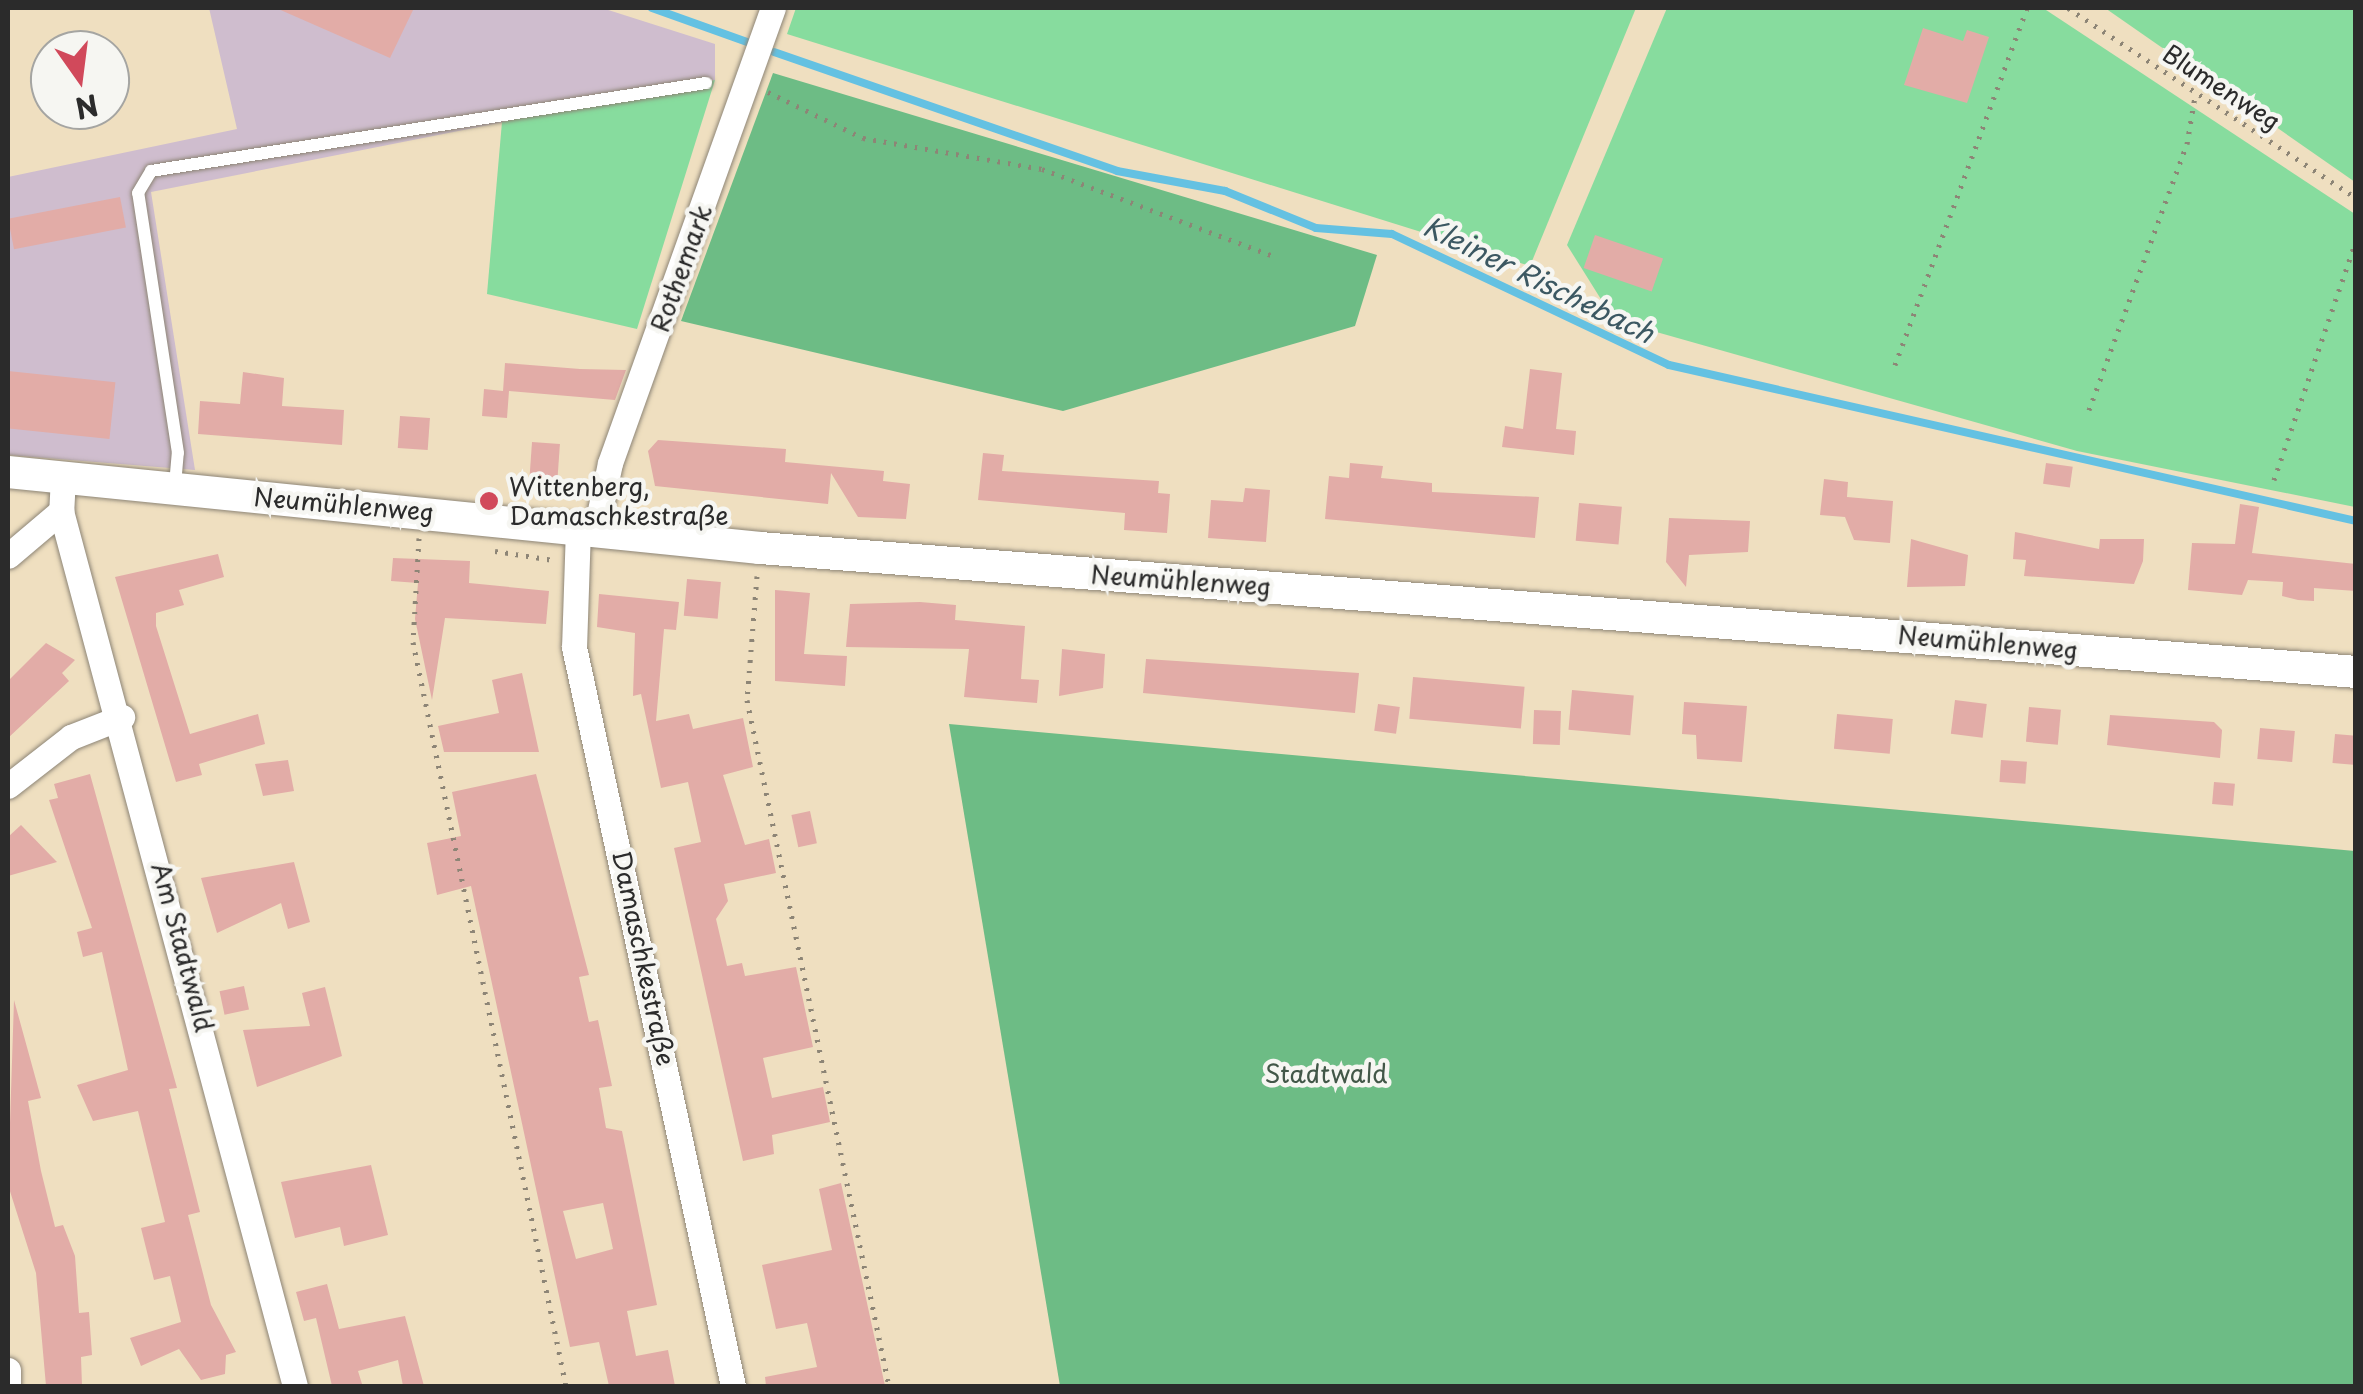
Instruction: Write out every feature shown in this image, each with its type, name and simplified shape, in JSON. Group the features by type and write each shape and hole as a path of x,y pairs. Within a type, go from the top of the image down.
{"street":[{"name":"Rothemark","path":"587,528 774,8"},
{"name":"Neumühlenweg","path":"8,472 760,548 2356,672"},
{"name":"Am Stadtwald","path":"63,477 61,511 122,717 295,1386"},
{"path":"8,556 61,511"},
{"name":"Damaschkestraße","path":"587,528 574,647 733,1386"},
{"path":"8,786 70,737 122,717"},
{"path":"8,1370 8,1386"}],"lane":[{"path":"175,488 178,453 138,193 151,170 706,83"}],"path":[{"path":"1895,366 2027,8"},
{"name":"Blumenweg","path":"2068,8 2195,96 2356,198"},
{"path":"756,58 864,138 1042,169 1274,256"},
{"path":"2089,410 2187,144 2195,96"},
{"path":"2274,480 2356,240"},
{"path":"422,511 413,642 566,1386"},
{"path":"760,548 747,700 889,1386"}],"shaded area":[{"path":"209,8 602,8 715,44 715,80 151,192 195,470 8,455 8,177 237,129"}],"green space":[{"path":"796,8 1636,8 1530,266 787,34"},
{"path":"1667,8 2043,8 2355,214 2355,507 2077,451 1614,320 1567,245"},
{"path":"2105,8 2355,8 2355,182"},
{"path":"773,73 1377,255 1355,326 1063,411 681,321"},
{"path":"715,80 637,329 487,294 502,122"},
{"name":"Stadtwald","path":"949,724 2355,851 2355,1386 1060,1386"}],"building":[{"path":"276,8 414,8 390,58"},
{"path":"1923,28 1963,41 1967,30 1989,37 1967,103 1904,85"},
{"path":"120,197 126,227 14,249 8,219"},
{"path":"1595,235 1663,258 1652,292 1584,268"},
{"path":"505,363 626,370 615,400 509,391 507,418 482,416 484,389 503,391"},
{"path":"1530,369 1562,373 1556,429 1576,431 1574,455 1502,447 1505,426 1523,429"},
{"path":"8,371 115,382 109,439 8,428"},
{"path":"243,372 284,378 282,406 344,410 342,445 198,434 200,401 240,404"},
{"path":"400,416 430,418 428,450 398,448"},
{"path":"658,440 786,449 785,462 884,471 883,481 910,484 906,519 858,517 831,473 828,504 655,486 648,451"},
{"path":"532,442 560,444 558,478 530,476"},
{"path":"983,453 1004,455 1002,471 1159,481 1158,493 1170,494 1167,533 1124,530 1125,513 978,500"},
{"path":"1350,463 1383,466 1381,478 1432,483 1432,492 1539,497 1535,538 1325,519 1329,476 1349,478"},
{"path":"2046,463 2073,467 2070,488 2043,484"},
{"path":"1824,479 1848,482 1847,497 1893,501 1890,543 1854,540 1845,517 1820,515"},
{"path":"1245,488 1270,490 1266,542 1208,538 1211,500 1243,502"},
{"path":"1579,503 1622,507 1619,545 1576,541"},
{"path":"2240,504 2259,507 2252,553 2356,564 2356,591 2314,588 2314,601 2298,600 2282,596 2283,582 2248,580 2242,595 2188,590 2192,543 2235,544"},
{"path":"1669,518 1750,521 1748,552 1689,555 1686,587 1666,562"},
{"path":"2015,532 2099,549 2100,539 2144,539 2143,561 2134,584 2024,576 2026,560 2013,559"},
{"path":"1911,539 1968,555 1965,586 1907,587"},
{"path":"218,554 224,577 179,590 184,605 156,613 156,626 190,734 258,714 265,744 199,764 202,775 176,782 115,577"},
{"path":"393,558 470,561 469,583 549,591 546,624 445,618 432,700 415,619 418,583 391,581"},
{"path":"687,579 721,582 718,619 684,616"},
{"path":"775,590 810,593 804,654 847,656 845,686 775,681"},
{"path":"599,594 679,602 676,630 664,629 656,721 689,714 693,729 743,718 753,767 723,775 745,845 769,839 776,873 724,884 728,901 716,919 727,966 742,963 745,976 796,967 813,1047 763,1058 772,1098 823,1087 830,1122 772,1135 774,1154 743,1161 674,848 701,842 688,782 661,788 641,694 633,696 635,633 597,627"},
{"path":"850,604 956,605 955,620 1025,626 1021,679 1039,680 1037,703 964,697 969,649 846,647"},
{"path":"46,643 75,660 62,673 69,681 8,738 8,681"},
{"path":"1062,649 1105,654 1103,688 1059,696"},
{"path":"1146,659 1359,673 1355,713 1143,693"},
{"path":"522,673 539,752 444,752 438,726 499,713 492,680"},
{"path":"1413,677 1525,687 1521,729 1409,719"},
{"path":"1572,690 1634,695 1630,735 1569,730"},
{"path":"1955,700 1987,704 1983,738 1951,734"},
{"path":"1684,702 1747,706 1742,762 1697,759 1696,735 1682,734"},
{"path":"1378,704 1400,707 1396,734 1374,731"},
{"path":"2029,707 2061,710 2058,745 2026,742"},
{"path":"1534,710 1561,711 1560,745 1533,744"},
{"path":"1837,714 1893,719 1890,754 1834,749"},
{"path":"2110,715 2214,722 2222,730 2220,758 2107,745"},
{"path":"2260,728 2295,731 2292,762 2257,759"},
{"path":"2335,734 2356,736 2353,765 2332,763"},
{"path":"288,760 294,791 263,796 255,764"},
{"path":"2001,760 2027,762 2025,784 1999,782"},
{"path":"90,774 177,1088 169,1089 200,1212 188,1215 211,1305 236,1352 226,1355 225,1374 201,1380 179,1349 141,1366 130,1338 181,1322 170,1276 154,1280 141,1228 165,1222 138,1111 93,1121 77,1085 128,1070 102,952 83,957 77,932 92,928 49,800 58,798 54,784"},
{"path":"536,774 589,975 579,977 589,1022 598,1020 612,1086 599,1088 606,1128 622,1131 657,1305 627,1311 636,1356 668,1350 675,1386 609,1386 599,1342 570,1347 471,886 437,895 427,843 461,836 452,792","holes":["603,1203 613,1249 576,1259 563,1211"]},
{"path":"2214,782 2235,784 2233,806 2212,804"},
{"path":"810,811 817,843 798,847 791,815"},
{"path":"21,825 57,862 8,876 8,837"},
{"path":"294,862 310,922 288,929 281,903 217,933 201,878"},
{"path":"244,986 249,1009 225,1015 220,991"},
{"path":"325,987 342,1056 257,1087 243,1030 310,1026 302,993"},
{"path":"14,1000 41,1098 28,1101 41,1171 55,1227 63,1225 75,1256 79,1313 89,1312 92,1355 81,1357 82,1386 46,1386 36,1273 8,1185"},
{"path":"371,1165 388,1235 344,1246 340,1227 295,1238 281,1182"},
{"path":"841,1183 885,1386 766,1386 765,1377 817,1367 807,1323 776,1329 762,1265 832,1250 819,1189"},
{"path":"327,1284 339,1329 405,1316 424,1386 403,1386 398,1360 358,1371 362,1384 332,1386 316,1318 304,1321 296,1292"}],"waterway":[{"name":"Kleiner Rischebach","path":"652,8 747,42"},
{"name":"Kleiner Rischebach","path":"774,52 1117,171 1225,191 1316,228 1392,234 1669,365 2356,521"}],"place":[{"name":"Wittenberg, Damaschkestraße","path":"489,501"}]}
